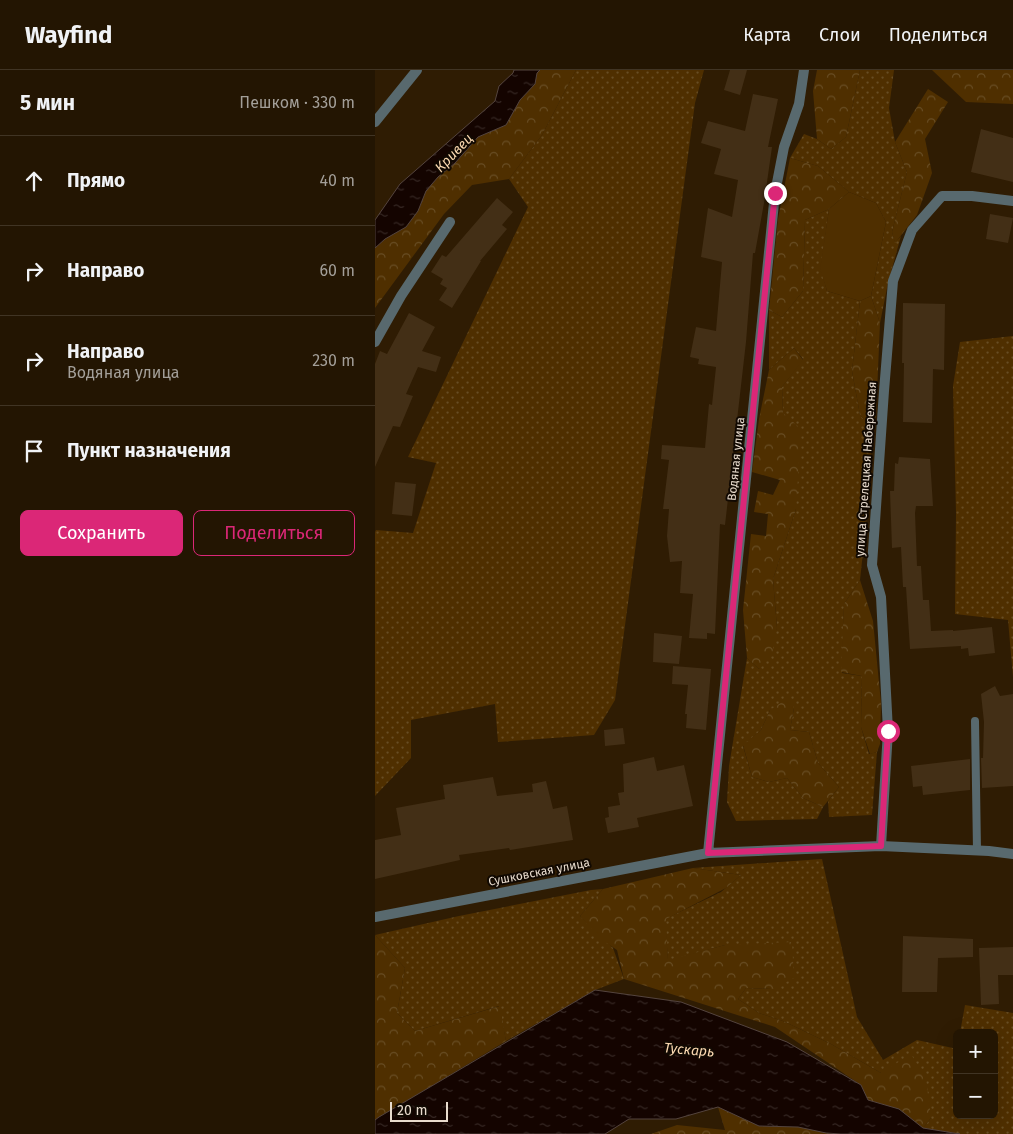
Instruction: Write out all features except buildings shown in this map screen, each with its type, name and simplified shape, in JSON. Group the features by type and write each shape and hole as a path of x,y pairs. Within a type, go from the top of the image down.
{"street":[{"path":"375,122 417,70"},
{"name":"Водяная улица","path":"708,853 775,193 784,147 799,104 804,70"},
{"name":"улица Стрелецкая Набережная","path":"881,846 888,731 881,597 872,565 893,281 913,230 942,196 972,196 1013,201"},
{"path":"375,342 401,296 450,222"},
{"path":"708,853 881,846 977,850 1013,854"},
{"name":"Сушковская улица","path":"375,917 708,853"}],"lane":[{"path":"975,721 977,850"}],"green space":[{"path":"540,70 576,70 542,135 509,179 472,185 444,214 375,308 375,248 385,239 406,227 418,211 426,191 478,137 506,125 520,100 535,84 537,73"},
{"path":"576,70 704,70 695,103 615,700 594,735 498,742 495,704 411,720 411,758 375,796 375,532 376,530 413,533 436,463 408,457 528,207 509,179 542,135"},
{"path":"817,70 860,70 846,137 831,149 817,139 813,91"},
{"path":"860,70 894,70 889,108 895,142 907,172 892,232 895,242 901,236 888,283 880,323 871,296 886,222 876,203 849,192 818,166 790,158 804,134 817,139 831,149 846,137"},
{"path":"932,70 1013,70 1013,104 966,102"},
{"path":"928,89 948,102 925,139 932,173 917,215 895,243 892,232 907,172 895,142"},
{"path":"790,158 818,166 849,192 829,209 805,220 803,291 782,317 769,310 778,219"},
{"path":"849,192 876,203 886,222 871,296 860,301 827,291 820,269 829,209"},
{"path":"829,209 821,269 827,291 860,301 852,371 860,415 868,424 872,468 860,580 844,604 842,673 862,676 861,727 869,754 877,752 872,815 829,817 828,801 839,787 818,763 809,732 790,730 794,708 770,710 761,730 743,746 752,777 769,782 787,778 803,798 823,807 817,819 736,821 727,802 729,766 747,658 759,669 777,628 773,579 796,509 783,413 782,387 803,359 794,348 769,370 769,310 782,317 803,291 805,220"},
{"path":"871,296 880,323 876,417 868,424 860,415 852,371 860,301"},
{"path":"1013,336 1013,677 1008,620 955,614 956,513 953,386 960,342"},
{"path":"794,348 803,360 782,387 783,413 801,429 796,509 773,579 777,628 772,654 759,669 747,658 743,610 751,534 766,536 768,514 754,512 758,491 773,495 780,480 752,472 759,419 769,370"},
{"path":"860,580 873,621 881,703 880,744 877,752 870,754 861,727 862,676 841,672 844,604"},
{"path":"788,698 794,708 790,730 809,732 818,763 839,787 823,807 803,798 787,778 769,782 752,777 743,745 761,730 770,710"},
{"path":"822,859 857,1017 883,1060 917,1040 953,1048 953,1119 998,1119 998,1029 961,1029 965,1005 1013,1013 1013,1134 960,1134 923,1128 931,1118 881,1073 831,1044 783,1021 759,1013 738,999 746,988 772,989 725,945 668,961 665,919 721,892 741,875 693,868"},
{"path":"693,868 741,875 726,888 666,919 668,960 725,945 792,942 794,978 772,989 746,988 738,999 759,1013 783,1021 831,1044 881,1073 911,1054 926,1079 931,1118 923,1128 898,1109 868,1100 861,1085 775,1027 624,979 617,950 602,940 580,916 603,889"},
{"path":"603,889 580,916 613,948 624,979 595,990 506,1041 499,1006 415,1031 397,1013 405,968 375,935 459,916"},
{"path":"375,935 405,968 397,1013 415,1031 500,1006 506,1041 375,1120"},
{"path":"718,1107 759,1126 798,1127 841,1134 651,1134 677,1125 725,1130"}],"water":[{"name":"Кривец","path":"514,70 540,70 537,73 535,84 520,100 506,125 478,137 426,191 418,211 406,227 385,239 375,248 375,220 400,184 495,101 499,86"},
{"name":"Тускарь","path":"595,990 681,1002 787,1042 861,1085 868,1100 899,1109 923,1128 960,1134 841,1134 798,1127 759,1126 718,1107 676,1119 629,1119 605,1134 375,1134 375,1120 379,1117"}],"route":[{"path":"775,193 708,853 881,846 888,731"}]}
